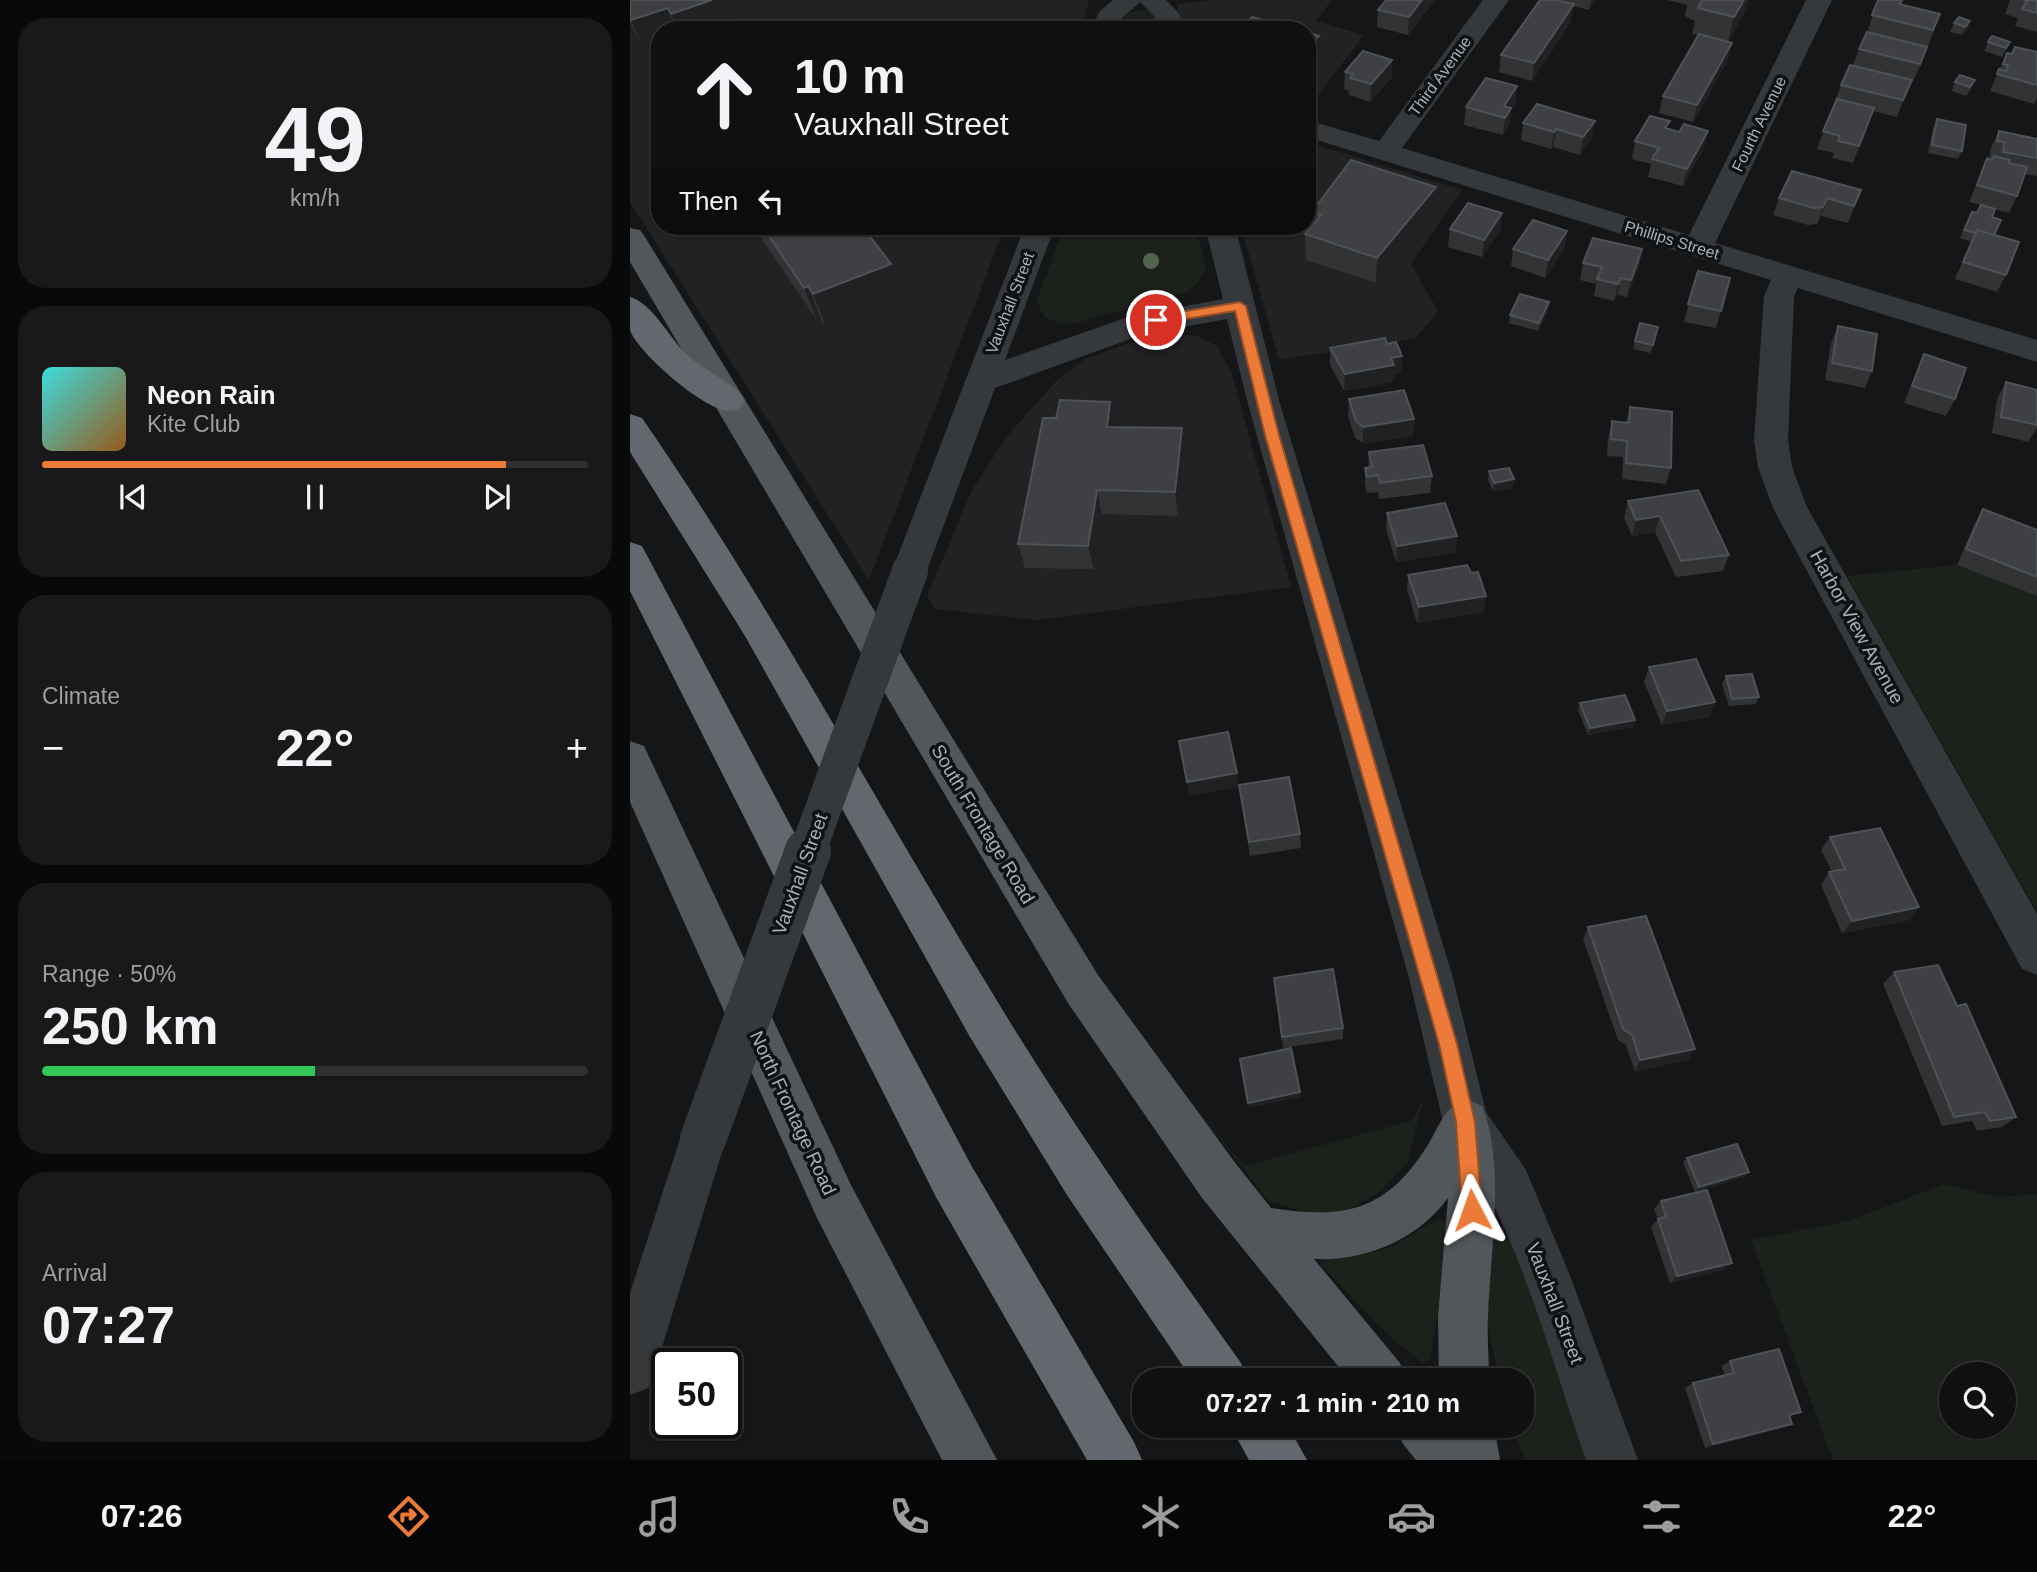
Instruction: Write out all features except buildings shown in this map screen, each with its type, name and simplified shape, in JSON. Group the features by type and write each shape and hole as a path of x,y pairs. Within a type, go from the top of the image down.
{"highway":[{"path":"630,307 669,358 698,382 729,400"},
{"path":"630,426 761,627 1023,1086 1102,1208 1214,1368"},
{"path":"630,556 948,1171 1061,1370 1116,1460"},
{"path":"1265,1438 1281,1460"}],"main road":[{"name":"South Frontage Road","path":"630,237 1083,989 1165,1108 1257,1229 1371,1368"},
{"name":"North Frontage Road","path":"630,758 640,796 849,1235 903,1339 971,1460"},
{"path":"1257,1229 1322,1238 1349,1233 1392,1219 1427,1186 1466,1122"},
{"path":"1464,1368 1463,1317 1472,1210 1466,1122"},
{"path":"1431,1438 1450,1460"},
{"path":"1470,1438 1474,1460"}],"street":[{"path":"1107,21 1129,0"},
{"path":"1151,0 1166,13 1169,21"},
{"name":"Third Avenue","path":"1385,152 1496,0"},
{"name":"Fourth Avenue","path":"1698,247 1819,0"},
{"name":"Phillips Street","path":"1316,131 2037,351"},
{"name":"Vauxhall Street","path":"630,1370 703,1139 910,571 1037,235"},
{"name":"Vauxhall Street","path":"1222,235 1276,448 1431,978 1466,1122 1509,1187 1545,1273 1612,1460"},
{"name":"Harbor View Avenue","path":"1788,275 1779,296 1771,440 1775,467 1790,508 2037,955"},
{"name":"Vauxhall Street","path":"981,381 1139,324 1240,306"}],"shaded area":[{"path":"630,0 1089,0 1083,21 651,21 651,235 1002,235 869,580 630,202"},
{"path":"1214,0 1332,0 1316,21 1182,21 1177,4"},
{"path":"1146,10 1154,16 1155,21 1125,21 1127,13"},
{"path":"1316,21 1364,35 1316,100"},
{"path":"1316,145 1462,190 1411,264 1438,311 1416,338 1279,360 1244,235 1316,235"},
{"path":"1061,235 1197,235 1206,267 1198,283 1187,292 1076,323 1061,324 1044,317 1037,301"},
{"path":"1175,334 1197,336 1217,346 1231,371 1291,587 1036,620 935,609 927,596 972,490 1007,436 1056,381 1085,359 1131,342"},
{"path":"1957,565 2037,596 2037,912 1847,576"},
{"path":"1169,1075 1244,1166 1411,1121 1424,1098 1408,1161 1381,1191 1344,1212 1304,1212 1269,1201"},
{"path":"1944,1184 1997,1197 2037,1194 2037,1460 1833,1460 1751,1240 1848,1221"},
{"path":"1441,1219 1447,1223 1451,1239 1430,1359 1423,1363 1389,1336 1320,1264 1324,1259 1338,1254 1387,1248"},
{"path":"1494,1237 1518,1240 1587,1460 1525,1460 1517,1438 1534,1438 1534,1368 1497,1368 1486,1309 1489,1255"}],"route":[{"path":"1156,320 1240,306 1272,435 1403,880 1454,1065 1466,1122 1472,1210"}]}
